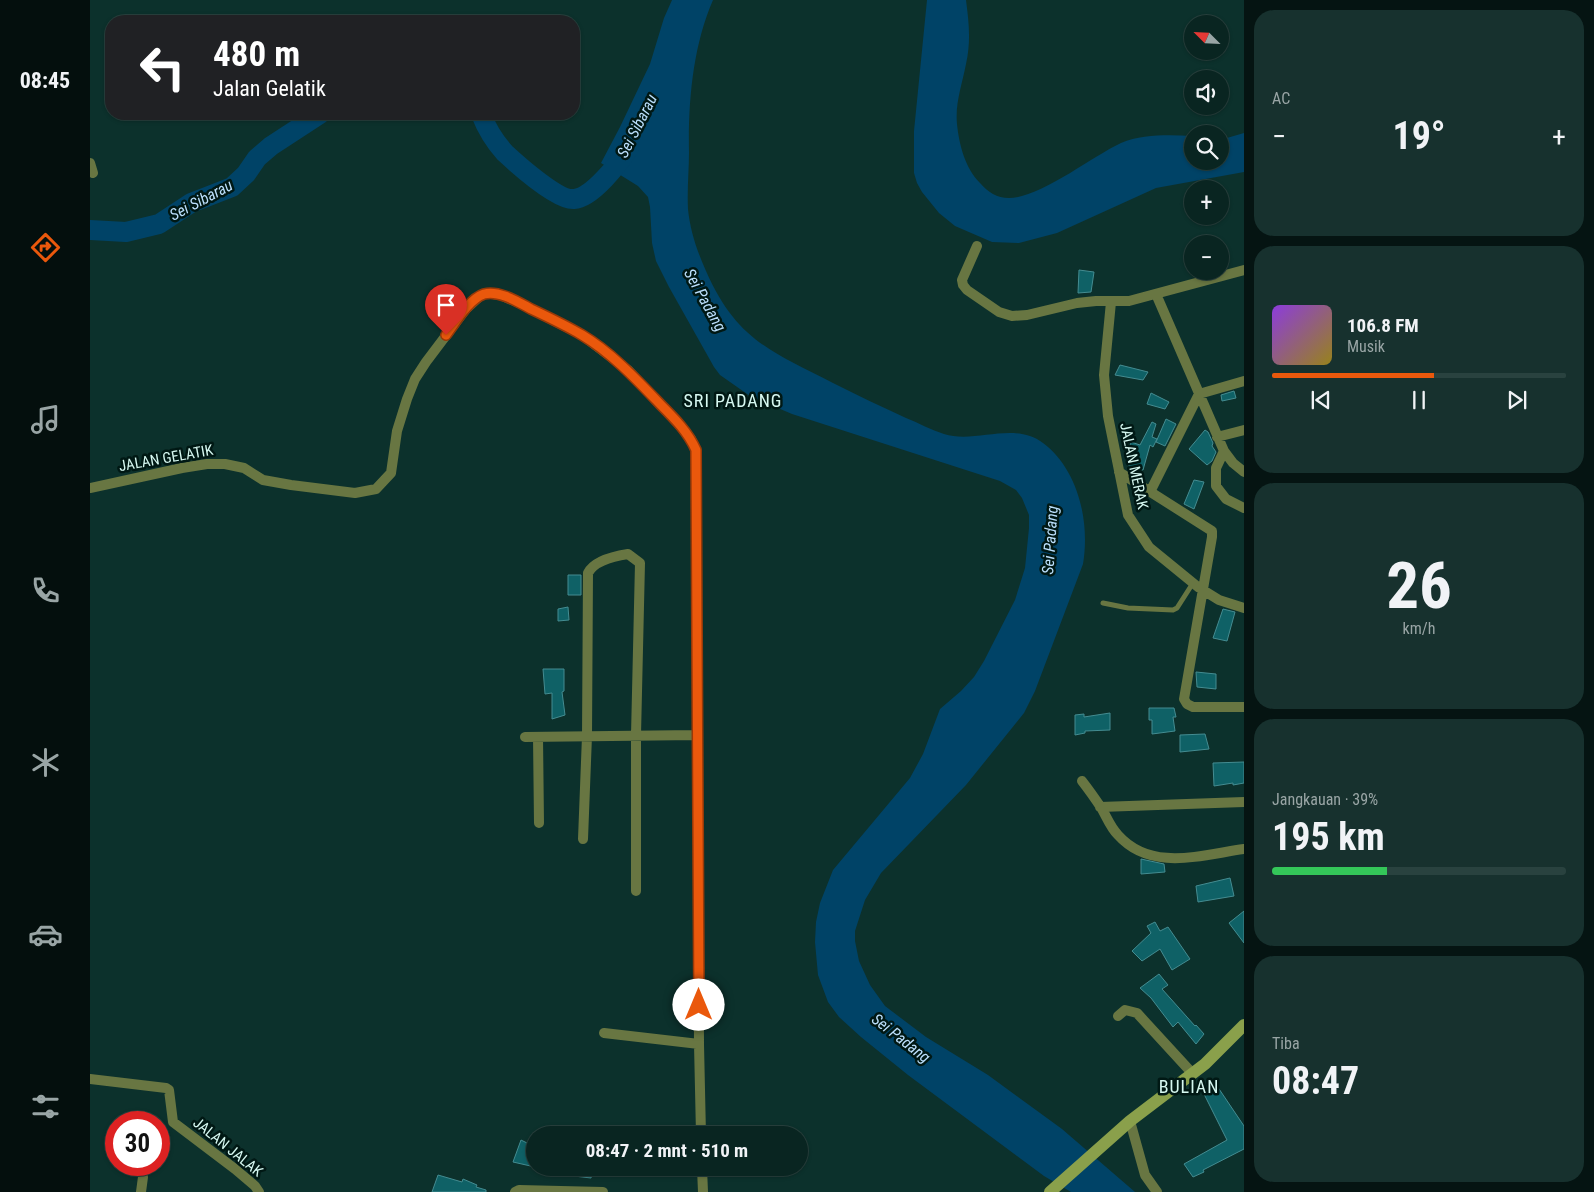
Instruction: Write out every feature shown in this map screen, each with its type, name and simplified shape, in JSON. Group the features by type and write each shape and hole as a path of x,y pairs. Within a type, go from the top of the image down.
{"main road":[{"path":"1050,1192 1130,1121 1205,1064 1244,1025"}],"street":[{"path":"977,246 962,280 963,285 967,290 1005,315 1027,315 1077,303 1096,301 1129,302 1244,270"},
{"name":"JALAN GELATIK","path":"90,488 182,468 207,464 225,464 244,468 263,480 291,485 355,493 376,489 391,472 397,432 415,379 466,308 486,293 500,295 582,335 628,370 691,439 696,450 701,1126"},
{"path":"1156,294 1217,437 1233,463 1244,472"},
{"name":"JALAN MERAK","path":"1111,302 1104,375 1108,416 1128,515 1149,547 1193,583 1219,600 1244,608"},
{"path":"1150,492 1199,394 1244,382"},
{"path":"1217,437 1244,430"},
{"path":"1224,451 1216,468 1216,486 1226,499 1244,508"},
{"path":"1119,472 1212,531 1204,591 1184,699 1187,704 1193,707 1244,707"},
{"path":"583,839 587,736 588,573 591,568 601,562 628,554 640,563 636,736 636,890"},
{"path":"525,737 697,734"},
{"path":"538,737 539,823"},
{"path":"1082,781 1117,834 1134,850 1174,860 1244,849"},
{"path":"1100,807 1244,802"},
{"path":"1118,1016 1125,1010 1137,1013 1192,1073"},
{"path":"604,1033 699,1044"},
{"name":"JALAN JALAK","path":"90,1079 166,1088 169,1090 173,1122 235,1169 255,1186 259,1192"},
{"path":"1130,1121 1145,1175 1157,1192"},
{"path":"702,1176 703,1192"},
{"path":"141,1192 144,1177"},
{"path":"516,1192 518,1190 603,1192"}],"lane":[{"path":"1102,604 1128,608 1173,610 1177,608 1193,583"}],"water":[{"name":"Sei Padang","path":"672,0 713,0 701,36 693,74 690,113 688,209 692,233 703,263 717,294 730,313 757,340 791,362 934,431 968,437 1007,433 1032,437 1043,443 1055,454 1073,482 1083,515 1085,548 1083,564 1035,691 1024,713 966,785 881,873 865,900 855,931 855,941 859,961 870,985 885,1006 926,1037 988,1075 1062,1129 1135,1192 1071,1192 1044,1176 908,1075 839,1017 828,1002 818,975 815,942 816,922 820,903 833,870 910,778 923,754 940,709 974,677 984,661 1015,600 1025,568 1029,515 1022,498 1016,490 1000,481 792,414 750,396 720,375 714,367 656,261 652,243 648,197 638,186 601,163 650,64 664,18"},
{"path":"927,0 966,0 969,48 958,101 958,132 961,148 970,170 983,186 993,194 1009,198 1021,196 1050,184 1121,143 1138,138 1156,136 1184,136 1184,170 1229,170 1229,137 1244,133 1244,172 1200,180 1184,180 1184,183 1156,188 1057,233 1019,243 992,242 955,226 939,213 922,192 914,173 914,131"}],"building":[{"path":"1079,270 1094,272 1091,292 1078,293"},
{"path":"1120,365 1148,372 1143,380 1115,375"},
{"path":"1234,391 1236,398 1222,401 1221,395"},
{"path":"1151,393 1169,402 1165,409 1147,404"},
{"path":"1166,419 1176,424 1165,446 1156,442"},
{"path":"1152,422 1156,424 1152,437 1157,439 1153,447 1150,445 1143,470 1129,466 1127,457 1131,442 1140,445"},
{"path":"1205,430 1208,432 1216,452 1212,461 1207,465 1189,449"},
{"path":"1194,480 1204,482 1194,509 1184,504"},
{"path":"568,575 581,575 581,595 568,595"},
{"path":"568,607 569,620 558,621 558,609"},
{"path":"1223,609 1235,612 1227,641 1213,638"},
{"path":"543,669 564,669 564,691 562,692 565,715 552,719 552,693 545,694"},
{"path":"1196,672 1216,674 1216,689 1197,687"},
{"path":"1149,708 1174,708 1176,717 1173,717 1175,731 1152,734 1152,720 1149,720"},
{"path":"1110,713 1110,730 1085,731 1085,733 1075,735 1075,715 1084,714 1084,717"},
{"path":"1205,734 1209,749 1180,752 1180,735"},
{"path":"1244,762 1244,783 1214,786 1213,763"},
{"path":"1141,859 1164,864 1165,872 1141,874"},
{"path":"1230,878 1234,896 1198,902 1196,886"},
{"path":"1244,911 1244,943 1229,923"},
{"path":"1155,922 1160,931 1168,927 1190,959 1172,970 1160,949 1142,961 1132,951 1151,933 1147,926"},
{"path":"1159,974 1168,985 1162,989 1204,1034 1196,1044 1178,1022 1173,1027 1151,998 1140,988"},
{"path":"1213,1080 1244,1126 1244,1149 1193,1177 1184,1164 1227,1140 1202,1090"},
{"path":"521,1140 526,1142 526,1165 513,1162"},
{"path":"438,1175 462,1182 463,1179 477,1185 476,1187 486,1190 486,1192 432,1192"},
{"path":"574,1176 591,1176 591,1178"}],"waterway":[{"name":"Sei Sibarau","path":"90,230 126,232 159,224 191,203 232,187 246,174 257,158 271,146 311,120"},
{"name":"Sei Sibarau","path":"483,120 505,153 538,181 567,198 574,199 589,193 612,170 629,148"}],"district":[{"name":"SRI PADANG","path":"733,400"},
{"name":"BULIAN","path":"1189,1086"}],"route":[{"path":"446,335 466,308 486,293 500,295 521,304 582,335 628,370 678,423 691,439 696,450 699,1005"}]}
